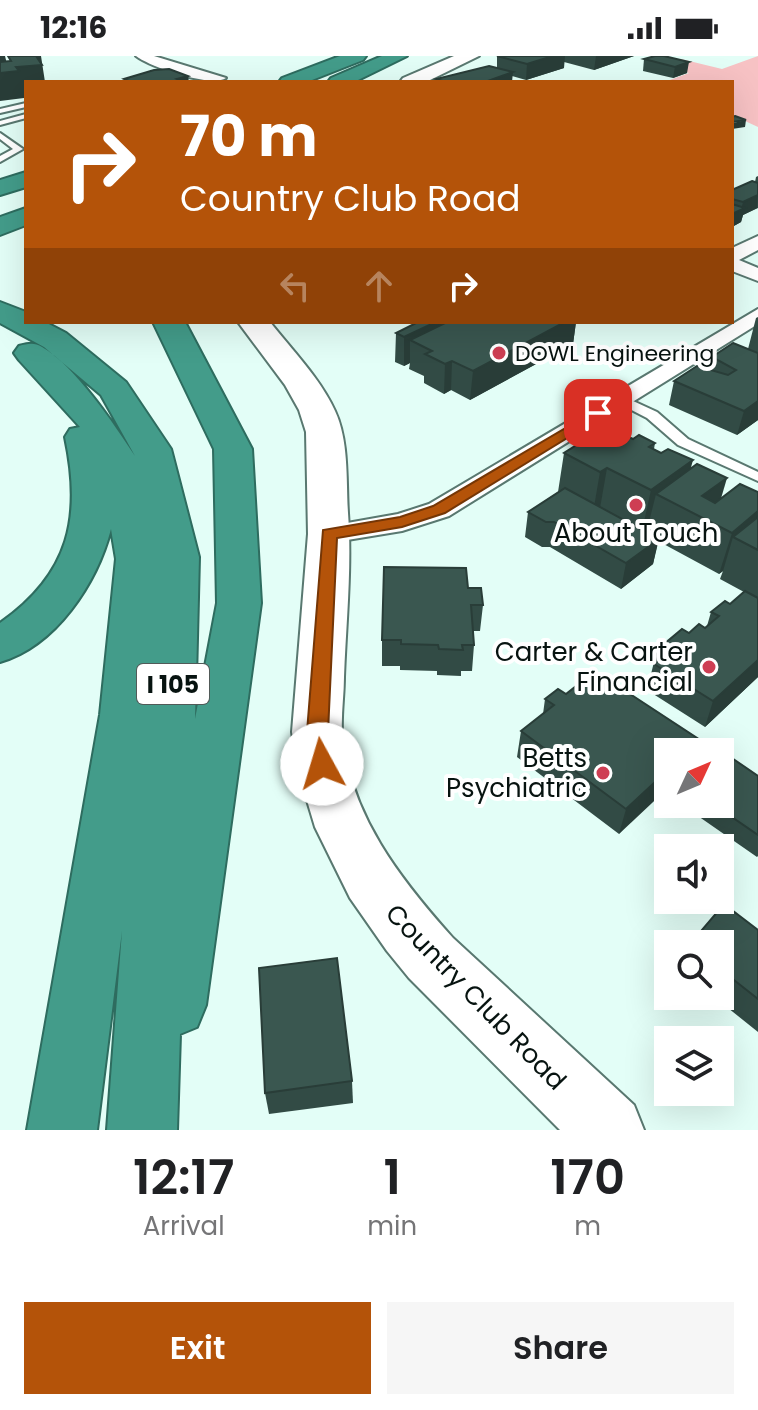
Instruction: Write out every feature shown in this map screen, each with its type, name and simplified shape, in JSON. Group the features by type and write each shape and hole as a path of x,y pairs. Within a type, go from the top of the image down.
{"highway":[{"path":"275,80 334,56"},
{"path":"294,80 357,56"},
{"path":"318,80 373,56"},
{"path":"343,80 398,56"},
{"path":"0,188 24,180"},
{"path":"0,218 24,208"},
{"path":"0,227 24,217"},
{"name":"I 105","path":"0,311 24,324"},
{"name":"I 105","path":"25,324 55,340 114,389 152,449 178,557 172,698 153,919 142,1130"},
{"path":"154,1130 239,603 233,449 170,324"},
{"name":"I 105","path":"0,335 27,351 73,396 96,423 117,457 137,559 125,715 62,1130"},
{"path":"0,646 31,625 65,589 93,531 93,468 73,396"}],"street":[{"path":"142,56 175,74 219,78"},
{"path":"415,80 470,56"},
{"path":"734,255 758,242"},
{"path":"734,265 758,275"},
{"path":"329,534 402,522 439,510 758,315"},
{"name":"Country Club Road","path":"256,324 282,356 317,410 324,432 329,534 317,732 322,764 344,831 368,881 404,928 609,1130"}],"lane":[{"path":"161,72 175,74"},
{"path":"0,111 24,105"},
{"path":"0,123 24,117"},
{"path":"0,135 19,149 0,159"},
{"path":"620,399 652,415 678,439 758,477"}],"shaded area":[{"path":"758,56 758,127 734,116 734,80 670,80 689,73 662,66 681,59 722,69"}],"building":[{"path":"8,56 36,56 42,65 16,67 19,71 0,73 0,62 11,61"},
{"path":"497,56 553,56 527,64"},
{"path":"655,56 689,62 675,67 644,59"},
{"path":"489,66 513,72 491,80 436,79"},
{"path":"169,69 188,76 177,79 179,80 124,79"},
{"path":"752,181 758,183 758,195 743,202 734,200 734,189"},
{"path":"734,205 745,208 734,213"},
{"path":"414,324 432,324 404,337 396,333"},
{"path":"443,324 561,324 473,371 452,361 445,364 425,354 432,351 410,340"},
{"path":"733,343 758,353 758,401 744,411 674,381 697,366 728,375 736,370 712,357"},
{"path":"613,422 629,429 622,434 633,439 639,435 655,443 649,447 661,453 668,449 693,460 651,490 607,468 600,472 564,453"},
{"path":"697,464 727,478 702,496 715,503 740,484 758,492 758,511 732,533 656,494"},
{"path":"565,488 659,539 626,563 554,522 546,522 528,512"},
{"path":"758,517 758,550 733,537"},
{"path":"384,567 466,568 468,588 481,588 483,605 471,605 474,645 462,645 463,650 439,649 438,645 382,640"},
{"name":"Carter & Carter Financial","path":"745,591 758,598 758,660 713,701 654,664 665,655 657,650 682,629 689,633 699,624 705,628 719,616 711,612 725,601 730,604"},
{"name":"Betts Psychiatric","path":"595,671 697,738 654,738 654,783 626,809 521,731 554,705 545,699 558,689 566,694"},
{"path":"734,760 758,776 758,835 733,818"},
{"path":"734,912 758,930 758,999 734,980 734,930 702,930 716,914"},
{"path":"337,958 352,1081 265,1093 259,968"}],"place":[{"name":"DOWL Engineering","path":"499,353"},
{"name":"About Touch","path":"636,505"},
{"name":"Carter & Carter Financial","path":"709,667"},
{"name":"Betts Psychiatric","path":"603,773"}],"route":[{"path":"322,764 317,732 329,534 402,522 439,510 598,413"}]}
